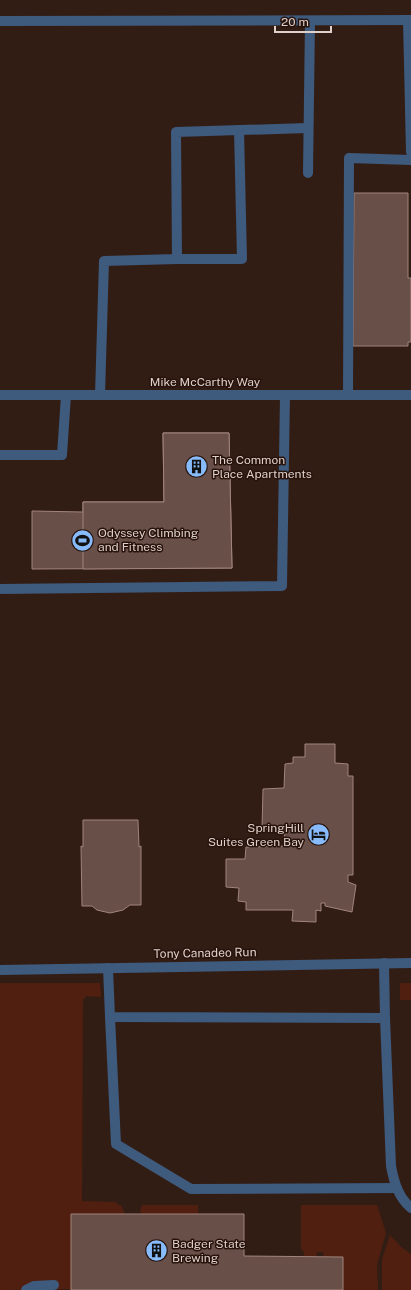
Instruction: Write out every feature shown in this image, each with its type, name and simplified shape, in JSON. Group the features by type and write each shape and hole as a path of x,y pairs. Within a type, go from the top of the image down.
{"street":[{"path":"0,21 410,20 411,152"},
{"path":"308,174 310,21"},
{"path":"177,259 176,132 308,128"},
{"path":"100,395 104,261 242,259 239,130"},
{"path":"348,395 350,158 411,160"},
{"name":"Mike McCarthy Way","path":"0,395 411,395"},
{"path":"0,455 62,455 66,395"},
{"path":"0,589 282,586 285,395"},
{"path":"384,963 391,1166 394,1182 406,1204 411,1208"},
{"name":"Tony Canadeo Run","path":"0,970 411,963"},
{"path":"108,968 116,1144 191,1189 397,1188"},
{"path":"110,1017 385,1018"},
{"path":"26,1290 34,1286 54,1285"}],"shaded area":[{"path":"0,983 100,983 101,997 86,996 83,1000 82,1201 116,1202 118,1205 121,1205 125,1214 71,1214 71,1289 0,1290"},
{"path":"400,983 411,983 411,1000 400,1000"},
{"path":"142,1205 198,1205 198,1214 142,1214 140,1211"},
{"path":"301,1205 377,1205 386,1233 377,1265 378,1290 343,1290 343,1257 324,1257 323,1252 317,1252 316,1257 304,1256 303,1250 301,1250"},
{"path":"390,1235 401,1247 411,1254 411,1290 382,1290 382,1259"}],"building":[{"path":"354,193 408,193 408,278 411,278 411,342 408,342 408,346 353,346"},
{"name":"The Common Place Apartments","path":"163,433 229,433 232,568 32,569 32,511 83,512 83,502 164,502"},
{"name":"The Common Place Apartments","path":"163,433 229,433 232,568 83,569 83,502 164,502"},
{"name":"SpringHill Suites Green Bay","path":"305,744 335,744 335,763 348,764 348,776 353,776 353,875 348,875 348,882 356,885 352,912 325,906 325,903 321,903 321,911 316,910 316,922 292,921 293,910 246,910 246,902 238,901 239,888 226,887 226,859 245,859 246,847 288,846 287,840 284,840 285,829 262,829 263,789 284,788 285,764 293,763 293,757 305,757"},
{"path":"83,820 138,820 139,847 141,846 141,905 130,905 123,910 110,913 97,910 92,906 82,906 81,846 83,847"},
{"name":"Badger State Brewing","path":"71,1214 244,1214 244,1256 343,1257 343,1290 71,1290"}],"place":[{"name":"The Common Place Apartments","path":"197,467"},
{"name":"Odyssey Climbing and Fitness","path":"83,540"},
{"name":"SpringHill Suites Green Bay","path":"319,835"},
{"name":"Badger State Brewing","path":"157,1251"}]}
